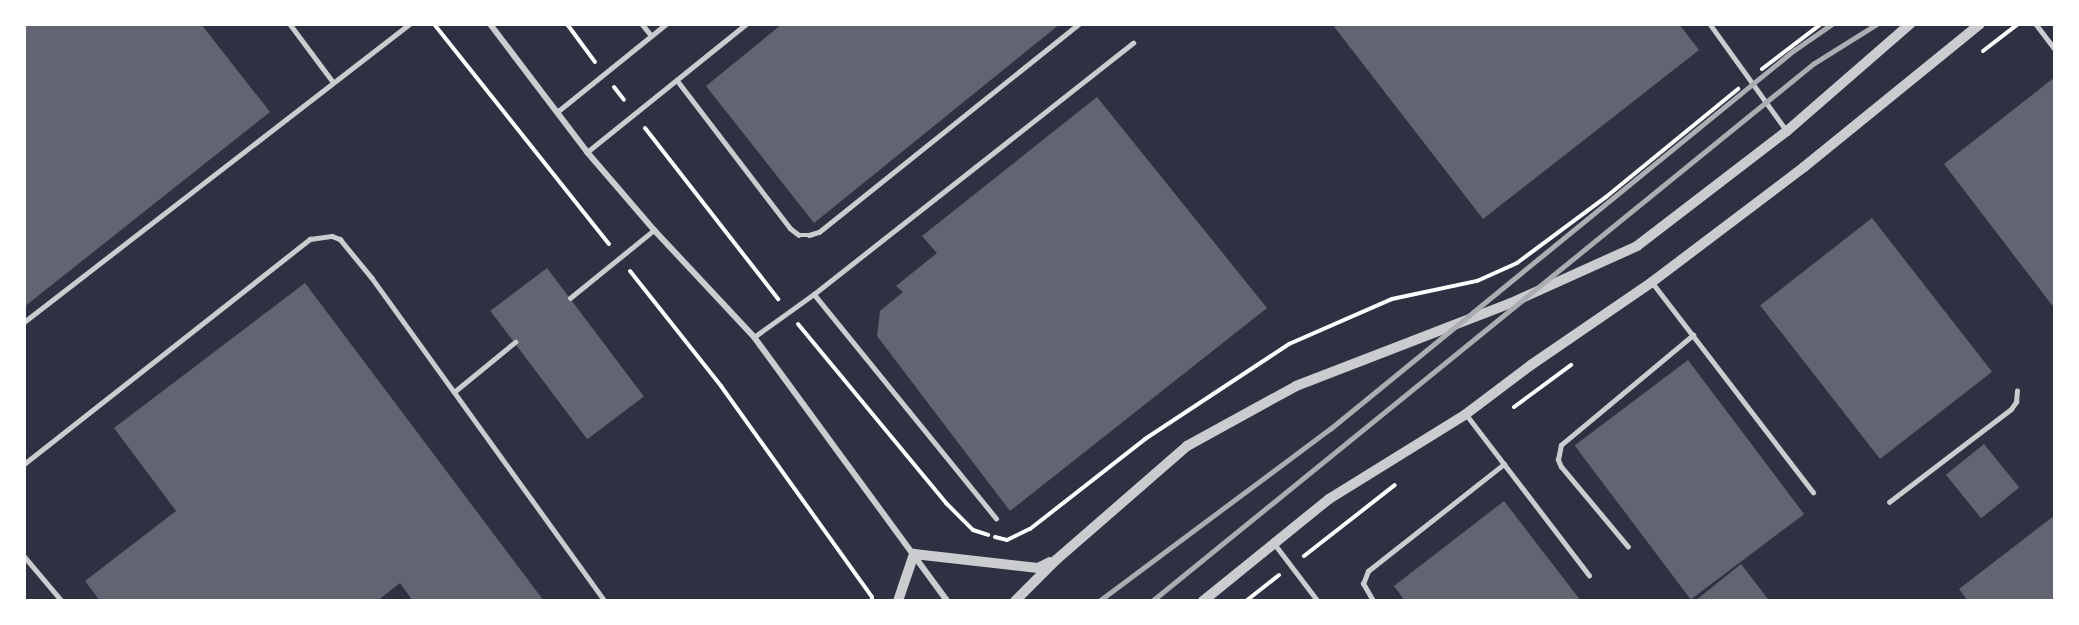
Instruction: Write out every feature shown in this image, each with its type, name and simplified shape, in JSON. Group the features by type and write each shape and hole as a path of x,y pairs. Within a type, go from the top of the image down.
{"street":[{"path":"490,24 587,152 654,230 754,337 947,601"},
{"path":"1015,601 1056,560 1187,446 1296,386 1511,303 1637,246 1787,131 1910,24"},
{"path":"1203,601 1329,499 1466,414 1531,365 1652,282 1804,167 1980,24"},
{"path":"914,554 1038,568 1056,560"},
{"path":"898,601 914,554"}],"lane":[{"path":"290,24 333,82"},
{"path":"24,322 410,24"},
{"path":"642,24 651,35"},
{"path":"557,112 666,24"},
{"path":"587,152 746,24"},
{"path":"677,80 790,228 799,235 809,235 819,232 1079,24"},
{"path":"1710,24 1787,131"},
{"path":"2036,24 2055,49"},
{"path":"754,337 814,294 1133,43"},
{"path":"570,298 654,230"},
{"path":"24,464 300,246 320,236 340,239 605,601"},
{"path":"1652,282 1813,492"},
{"path":"814,294 996,518"},
{"path":"1628,547 1561,467 1558,460 1561,445 1693,335"},
{"path":"454,392 515,342"},
{"path":"1889,502 2011,409 2016,402 2017,391"},
{"path":"1466,414 1590,575"},
{"path":"1373,601 1363,584 1368,572 1504,464"},
{"path":"1274,543 1318,601"},
{"path":"24,556 62,601"}],"path":[{"path":"434,24 721,386 872,597 872,601"},
{"path":"634,114 788,313 946,503 973,530 1007,540 1030,529 1145,439 1288,344 1392,299 1477,281 1517,263 1605,197 1821,24"}],"building":[{"path":"24,24 201,24 270,112 24,307"},
{"path":"782,24 1060,24 814,223 706,86"},
{"path":"1332,24 1679,24 1699,50 1483,219"},
{"path":"2055,77 2055,309 1944,164"},
{"path":"1097,97 1267,308 1010,511 877,336 880,311 903,292 896,286 937,253 922,236"},
{"path":"1872,218 1992,372 1880,459 1760,305"},
{"path":"547,268 644,397 587,439 490,311"},
{"path":"305,283 544,601 413,601 400,583 377,601 100,601 85,581 176,511 114,428"},
{"path":"1688,360 1804,514 1691,600 1575,445"},
{"path":"1984,444 2019,488 1981,518 1946,475"},
{"path":"1504,501 1581,601 1405,601 1394,586"},
{"path":"2055,515 2055,601 1968,601 1959,589"},
{"path":"1741,564 1768,599 1765,601 1695,601"}],"railway":[{"path":"1099,601 1330,429 1793,51 1832,24"},
{"path":"1152,601 1813,64 1877,24"}]}
